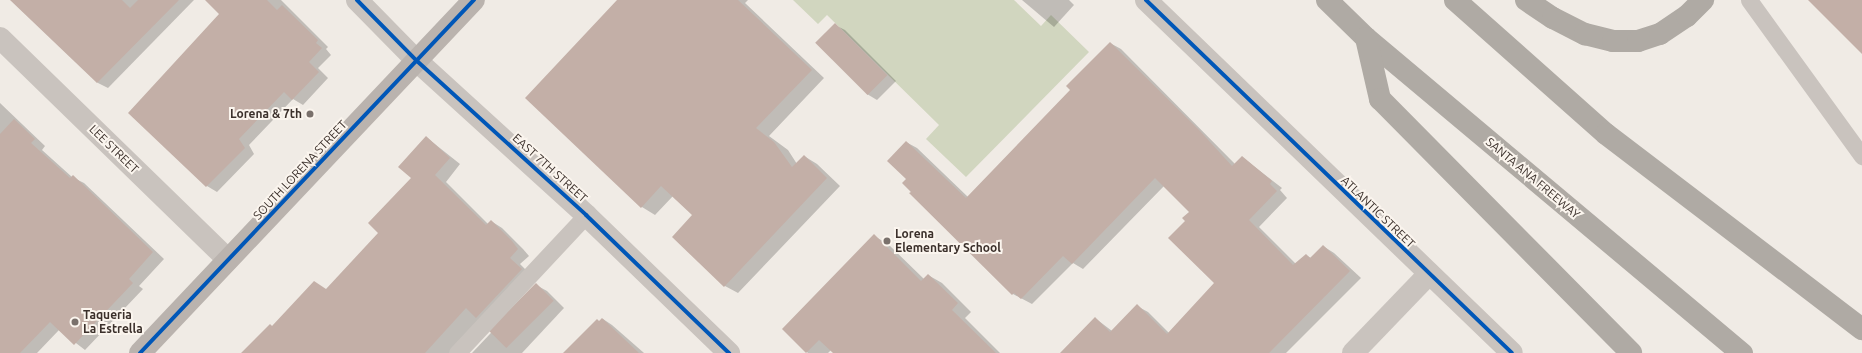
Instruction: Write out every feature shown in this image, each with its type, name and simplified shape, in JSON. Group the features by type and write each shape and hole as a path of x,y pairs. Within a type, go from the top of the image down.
{"highway":[{"name":"SANTA ANA FREEWAY","path":"1327,0 1366,38 1742,353"},
{"path":"1455,0 1606,134 1862,329"},
{"path":"1526,0 1553,18 1585,34 1613,41 1638,41 1660,34 1687,16 1703,0"},
{"path":"1366,38 1380,99 1631,353"}],"main road":[{"name":"SOUTH LORENA STREET","path":"140,353 474,0"}],"street":[{"name":"EAST 7TH STREET","path":"357,0 417,60 586,215 729,353"},
{"name":"ATLANTIC STREET","path":"1146,0 1512,353"},
{"name":"LEE STREET","path":"0,38 228,260"},
{"path":"1353,353 1429,274"}],"lane":[{"path":"1749,0 1862,156"},
{"path":"457,353 586,215"}],"green space":[{"path":"793,0 1014,0 1041,26 1051,15 1089,52 966,177 926,139 939,125 827,15 818,24"}],"building":[{"path":"10,0 122,0 130,8 138,0 179,0 97,83"},
{"path":"205,0 267,0 277,10 282,5 318,40 316,43 322,48 309,62 319,72 292,100 284,92 239,139 245,148 206,187 128,113 219,14"},
{"path":"617,0 738,0 812,70 756,128 774,142 792,167 804,155 827,178 724,287 672,237 692,215 661,186 641,208 525,98"},
{"path":"1808,0 1862,0 1862,54"},
{"path":"835,23 887,75 868,95 815,43"},
{"path":"1110,42 1200,131 1232,166 1242,156 1272,181 1270,184 1277,191 1249,220 1293,265 1306,254 1310,258 1323,245 1350,271 1269,353 1060,353 1095,317 1110,332 1137,304 1167,334 1214,283 1168,238 1185,221 1182,218 1189,212 1155,178 1072,264 1063,256 1021,299 1014,293 1012,295 909,193 911,192 902,183 906,179 887,161 906,141 966,198 1070,90 1066,86"},
{"path":"14,119 35,139 31,143 70,178 73,175 153,252 129,279 133,283 74,345 50,322 20,353 0,353 0,134"},
{"path":"426,136 450,158 435,175 486,225 491,220 512,241 518,249 510,258 522,269 476,318 466,308 425,353 241,353 270,324 272,326 314,281 326,289 378,233 368,223 411,178 398,167"},
{"path":"874,234 921,281 928,274 958,303 952,310 996,353 833,353 819,340 806,353 782,329"},
{"path":"536,283 554,301 506,348 489,330"},
{"path":"602,318 639,353 563,353 597,319 599,321"}],"cycle path":[{"path":"357,0 417,61 586,215 729,353"},
{"path":"140,353 474,0"},
{"path":"1146,0 1512,353"}],"place":[{"name":"Lorena & 7th","path":"310,114"},
{"name":"Lorena Elementary School","path":"887,241"},
{"name":"Taqueria La Estrella","path":"75,322"}]}
